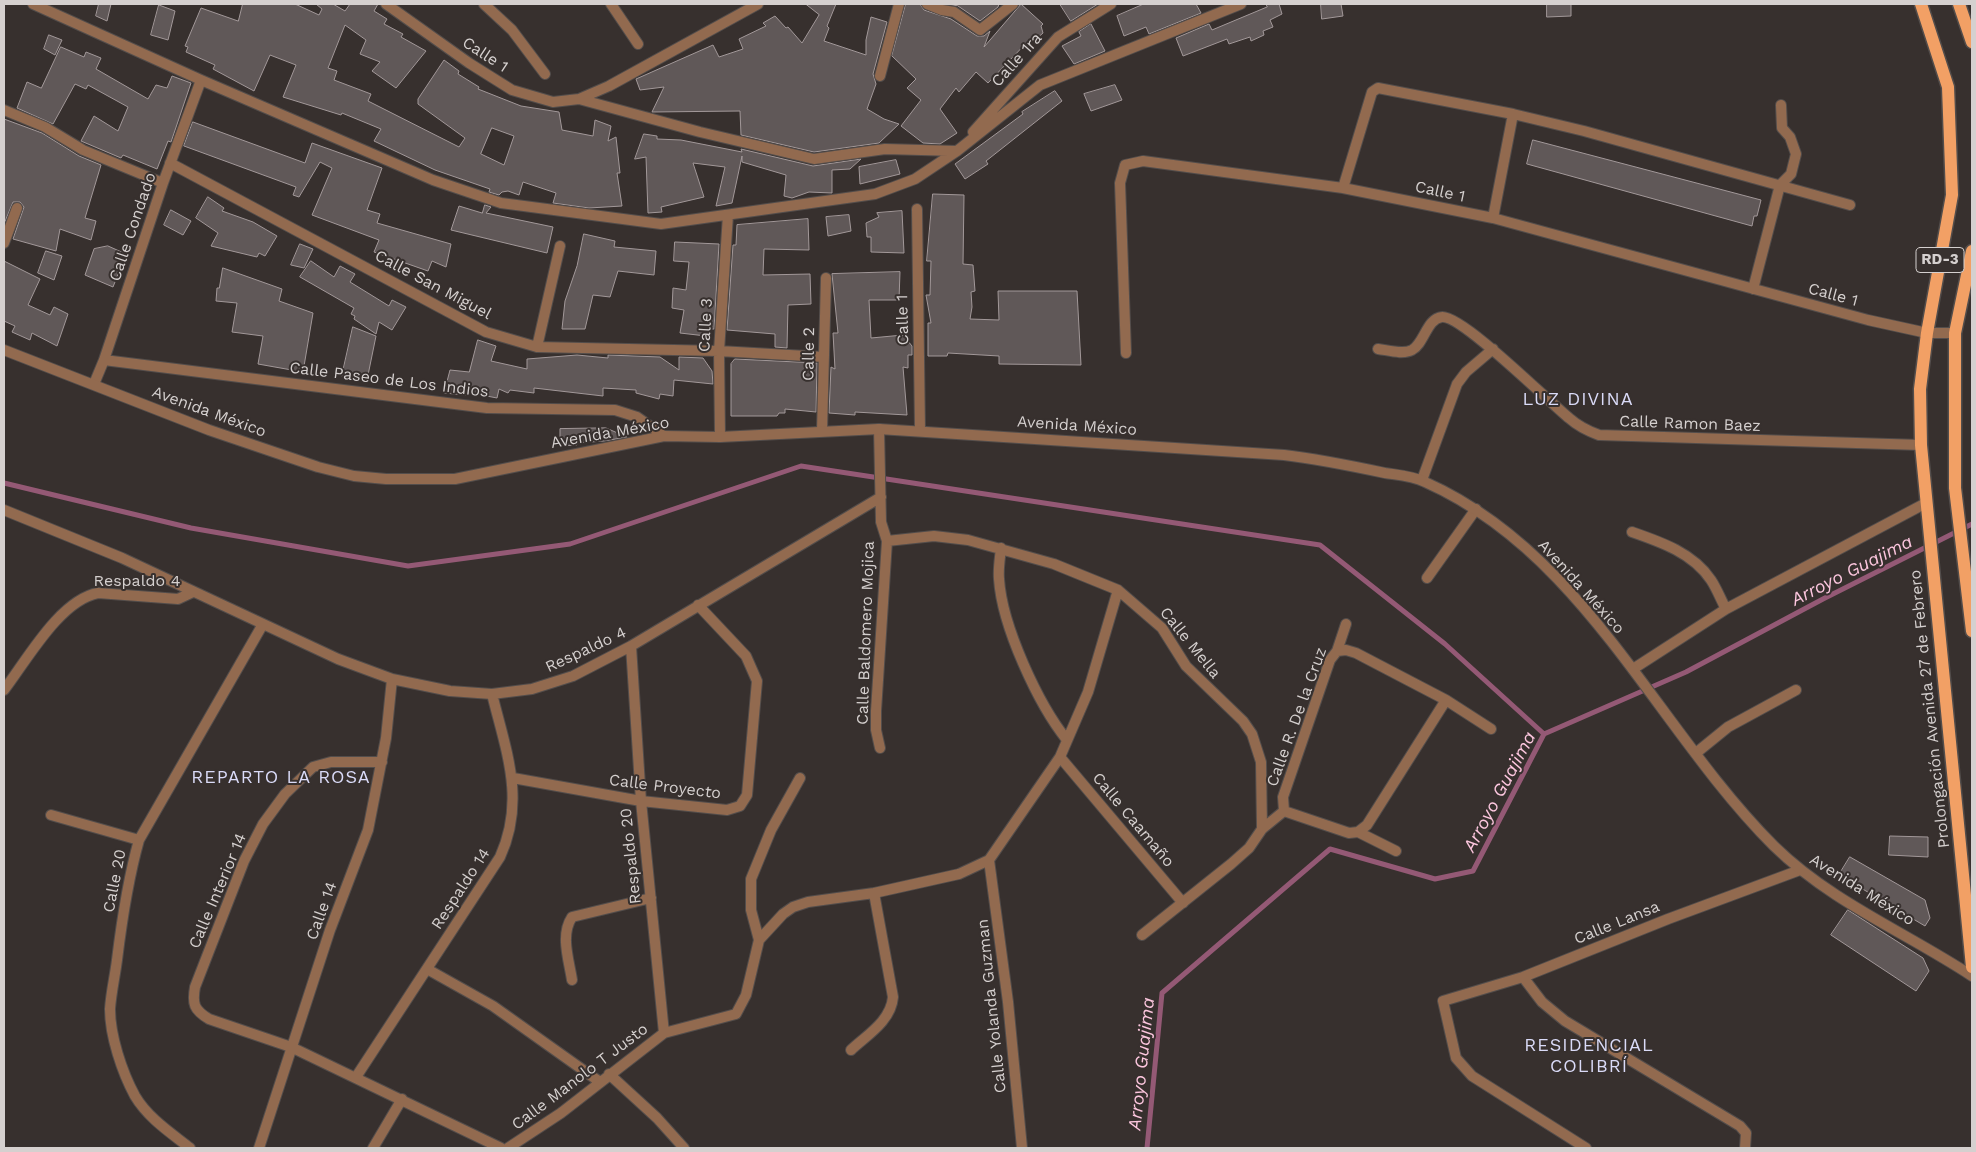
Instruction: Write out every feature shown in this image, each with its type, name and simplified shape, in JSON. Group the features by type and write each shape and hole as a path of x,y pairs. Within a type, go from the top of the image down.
{"main road":[{"name":"Prolongación Avenida 27 de Febrero","path":"1921,4 1948,87 1952,195 1927,333 1920,389 1921,445 1972,967"},
{"path":"1959,4 1972,42"},
{"name":"RD-3","path":"1972,251 1955,333 1955,488 1972,631"}],"street":[{"path":"33,4 201,80 433,180 501,203 661,224 875,194 915,179 956,151 1040,86 1241,4"},
{"name":"Calle 1","path":"386,4 469,63 512,90 553,102 579,99"},
{"path":"484,4 512,30 545,74"},
{"path":"611,4 638,44"},
{"path":"579,99 617,82 758,4"},
{"path":"880,76 899,4"},
{"path":"927,4 954,12 980,30 1013,4"},
{"name":"Calle 1ra","path":"956,151 1058,37 1112,4"},
{"name":"Calle Condado","path":"94,384 104,360 163,183 201,80"},
{"path":"1343,188 1372,92 1378,88 1513,114 1850,205"},
{"path":"579,99 700,132 814,158 885,149 956,151"},
{"path":"1753,288 1780,185 1791,174 1796,154 1790,137 1782,128 1781,105"},
{"path":"4,110 45,127 83,150 163,183"},
{"path":"1494,218 1513,114"},
{"name":"Calle 1","path":"1126,353 1120,183 1125,165 1142,161 1343,188 1494,218 1868,320 1927,333 1955,333"},
{"name":"Calle San Miguel","path":"170,164 486,332 537,347 719,351 824,357"},
{"path":"4,243 17,208"},
{"name":"Calle 1","path":"917,209 920,431"},
{"name":"Calle 3","path":"720,437 719,351 728,215"},
{"path":"537,347 560,246"},
{"name":"Calle 2","path":"822,431 826,278"},
{"name":"Calle Ramon Baez","path":"1378,349 1404,352 1412,350 1418,345 1435,320 1442,317 1451,319 1492,349 1571,420 1599,435 1921,445"},
{"path":"1422,480 1457,384 1466,372 1492,349"},
{"name":"Avenida México","path":"4,350 209,430 318,467 354,476 386,480 456,479 664,436 720,437 878,429 1284,455 1326,460 1422,480 1476,509 1505,530 1547,568 1626,660 1670,722 1752,823 1800,870 1830,891 1972,976"},
{"name":"Calle Paseo de Los Indios","path":"104,360 487,408 615,410 637,417 664,436"},
{"name":"Calle Baldomero Mojica","path":"878,429 882,497 881,522 887,541 876,711 876,730 880,748"},
{"name":"Respaldo 4","path":"4,510 122,558 338,659 392,680 450,691 492,694 532,689 573,676 631,646 882,497"},
{"path":"1633,669 1726,609 1926,504"},
{"path":"1427,578 1476,509"},
{"path":"1632,532 1668,545 1697,564 1712,581 1726,609"},
{"name":"Calle Mella","path":"887,541 934,536 968,540 1001,548 1084,575 1118,590 1162,628 1186,666 1243,721 1252,734 1261,762 1262,829"},
{"path":"1001,548 999,579 1012,634 1036,692 1067,740"},
{"path":"989,860 1060,757 1088,692 1118,590"},
{"name":"Respaldo 4","path":"4,690 58,618 77,601 86,596 98,594 178,599 193,592"},
{"name":"Calle Proyecto","path":"513,778 641,801 727,810 740,806 747,795 757,681 746,656 698,605"},
{"name":"Calle 20","path":"190,1148 148,1113 136,1097 128,1082 114,1035 110,1009 130,872 139,840 263,624"},
{"name":"Calle R. De la Cruz","path":"1142,934 1243,854 1262,829 1284,811 1283,797 1330,660 1337,651 1346,624"},
{"name":"Respaldo 20","path":"631,646 641,801 664,1033"},
{"path":"1337,651 1346,650 1356,653 1446,700 1491,729"},
{"name":"Calle 14","path":"259,1148 330,930 368,830 382,762 392,680"},
{"path":"1696,753 1728,727 1796,690"},
{"name":"Respaldo 14","path":"356,1077 500,857 512,824 513,778 492,694"},
{"path":"1284,811 1349,833 1358,832 1367,825 1446,700"},
{"name":"Calle Caamaño","path":"1060,757 1182,903"},
{"name":"Calle Interior 14","path":"292,1047 209,1019 197,1012 193,1001 195,987 244,860 263,824 285,794 312,767 331,762 382,762"},
{"path":"759,940 751,910 751,879 771,830 800,778"},
{"path":"51,815 139,840"},
{"path":"1358,832 1396,851"},
{"name":"Calle Manolo T Justo","path":"508,1148 527,1138 664,1033 736,1014 746,996 759,940 783,914 793,907 808,902 874,893 959,874 989,860"},
{"name":"Calle Yolanda Guzman","path":"989,860 1008,1002 1022,1148"},
{"name":"Calle Lansa","path":"1586,1148 1472,1076 1456,1058 1443,1001 1523,977 1668,919 1800,870"},
{"path":"851,1050 884,1020 892,1006 893,998 874,893"},
{"path":"572,980 565,936 568,924 572,918 651,898"},
{"path":"427,969 493,1006 600,1082"},
{"path":"1523,977 1542,1002 1565,1021 1740,1126 1746,1133 1745,1148"},
{"path":"292,1047 501,1148"},
{"path":"609,1074 657,1118 684,1148"},
{"path":"373,1148 402,1099"}],"building":[{"path":"99,4 111,4 107,21 96,16"},
{"path":"243,4 295,4 319,15 322,9 316,4 333,4 345,11 350,4 378,4 374,11 387,19 384,24 403,34 401,37 426,51 396,88 372,71 380,62 360,54 366,40 345,25 328,68 337,71 334,80 371,94 368,101 459,147 465,138 418,104 418,99 444,60 459,71 458,74 479,87 478,89 521,106 559,112 562,130 593,136 595,120 611,126 608,141 616,137 620,173 617,173 622,206 589,208 553,203 556,193 523,182 519,195 508,191 502,192 499,195 489,192 490,189 435,170 374,141 381,129 342,113 341,115 283,97 296,65 270,55 254,91 213,69 215,65 186,52 188,47 185,46 201,8 238,21","holes":["492,128 514,136 504,165 481,154"]},
{"path":"806,4 836,4 827,26 829,28 824,41 866,55 866,40 871,17 887,22 873,74 876,84 867,109 884,119 899,124 879,143 814,152 741,135 740,111 652,112 664,87 640,90 636,79 713,45 719,57 743,49 739,39 766,26 763,23 775,16 802,43 819,15"},
{"path":"906,4 920,4 924,10 951,19 977,36 984,36 990,31 984,47 1021,4 1043,24 1041,26 1043,33 1035,40 1032,37 988,83 976,72 959,92 956,88 940,109 957,133 940,144 923,143 901,126 921,100 907,88 916,79 892,56"},
{"path":"946,4 999,4 998,7 980,21 958,6"},
{"path":"1060,4 1098,4 1071,21"},
{"path":"1144,4 1196,4 1201,13 1149,34 1146,27 1124,36 1117,16"},
{"path":"1266,4 1279,4 1282,14 1270,20 1273,27 1263,31 1264,35 1251,41 1250,37 1229,44 1227,39 1183,56 1176,38 1209,24 1212,30 1267,7"},
{"path":"1321,4 1341,4 1343,16 1322,19"},
{"path":"1547,4 1571,4 1571,16 1547,17"},
{"path":"159,5 175,11 168,40 151,35"},
{"path":"1091,24 1105,51 1074,64 1062,46 1081,36 1079,32"},
{"path":"49,35 62,40 55,55 44,49"},
{"path":"61,47 84,57 86,52 101,58 96,69 148,99 156,85 167,88 172,76 191,83 171,142 168,141 157,169 123,155 121,158 81,141 94,116 118,131 128,107 88,85 86,89 75,84 53,124 17,108 27,82 41,88"},
{"path":"1115,85 1122,100 1091,111 1084,94"},
{"path":"1055,91 1062,101 986,161 988,164 965,179 955,164 1023,114 1022,112"},
{"path":"4,119 42,133 79,156 101,165 85,218 96,221 91,240 60,229 56,251 13,239 24,207 20,202 13,202 4,224"},
{"path":"193,122 305,163 312,143 382,168 367,210 380,214 377,223 451,244 446,267 432,261 428,271 374,252 379,240 312,215 332,168 320,162 299,197 293,195 296,187 184,146"},
{"path":"644,134 657,136 657,139 681,140 742,152 741,149 813,166 861,159 850,169 832,170 832,193 809,192 792,198 784,196 786,175 742,162 742,156 732,203 716,206 725,167 693,163 704,197 661,207 662,212 648,213 646,157 635,159"},
{"path":"1533,140 1761,200 1757,216 1754,216 1752,226 1527,164"},
{"path":"896,160 900,174 860,184 859,167"},
{"path":"933,194 964,195 963,264 973,265 975,291 971,292 972,307 970,319 999,320 998,291 1077,291 1081,365 999,364 999,356 948,353 947,356 928,356 928,323 931,323 926,295 930,295 931,261 927,261"},
{"path":"208,197 224,208 222,211 253,222 277,236 265,256 259,253 257,257 211,246 218,233 196,218"},
{"path":"485,205 491,207 486,213 553,227 547,253 451,230 459,206 482,213"},
{"path":"171,210 191,221 183,235 164,225"},
{"path":"902,211 904,253 871,252 871,237 867,237 866,223 879,217 877,213"},
{"path":"849,215 851,231 828,236 826,217"},
{"path":"808,219 809,250 764,249 763,275 810,274 811,304 788,305 787,348 775,347 775,334 727,330 733,245 736,245 737,225"},
{"path":"584,234 615,241 614,247 656,251 654,275 618,271 610,297 593,295 585,329 562,329 565,301 577,266"},
{"path":"675,242 719,244 714,329 707,329 706,336 680,333 684,310 672,308 673,288 686,290 689,262 674,261"},
{"path":"300,244 313,249 304,268 291,265"},
{"path":"108,246 126,254 113,287 85,275 94,249"},
{"path":"46,251 62,256 54,280 38,273"},
{"path":"4,261 40,279 28,305 50,315 54,307 68,314 57,346 32,333 30,340 12,332 15,326 4,321"},
{"path":"311,261 334,277 340,266 355,274 350,282 389,306 392,300 406,307 392,330 379,322 376,334 354,319 355,316 351,314 354,308 300,277"},
{"path":"223,268 282,289 279,301 313,313 303,372 258,364 263,336 232,332 237,303 216,301 217,288 219,288"},
{"path":"900,272 899,300 869,300 871,338 903,335 912,346 912,355 908,355 908,368 903,367 907,415 855,412 855,415 829,413 831,367 835,369 833,333 838,333 832,274"},
{"path":"353,327 376,336 367,380 342,376"},
{"path":"478,340 496,346 491,361 527,369 527,359 577,355 608,358 608,355 660,357 679,370 679,357 703,358 712,371 713,384 674,380 673,396 660,394 659,399 636,393 636,390 603,388 603,396 534,388 534,393 510,390 508,393 499,389 497,398 466,392 466,395 444,393 450,370 469,372"},
{"path":"735,359 817,363 816,412 785,409 785,413 779,413 777,416 731,416 731,364"},
{"path":"606,428 627,437 560,446 560,429"},
{"path":"1890,836 1928,837 1928,857 1889,855"},
{"path":"1850,857 1925,900 1930,918 1925,926 1839,875"},
{"path":"1848,910 1923,958 1929,971 1916,991 1831,935"}],"waterway":[{"path":"4,483 191,528 408,566 570,544 801,466 1320,545 1445,644 1544,734"},
{"name":"Arroyo Guajima","path":"1147,1148 1162,993 1330,849 1435,879 1473,871 1544,734 1686,672 1823,599 1972,524"}],"district":[{"name":"LUZ DIVINA","path":"1578,400"},
{"name":"REPARTO LA ROSA","path":"281,778"},
{"name":"RESIDENCIAL COLIBRÍ","path":"1589,1056"}]}
